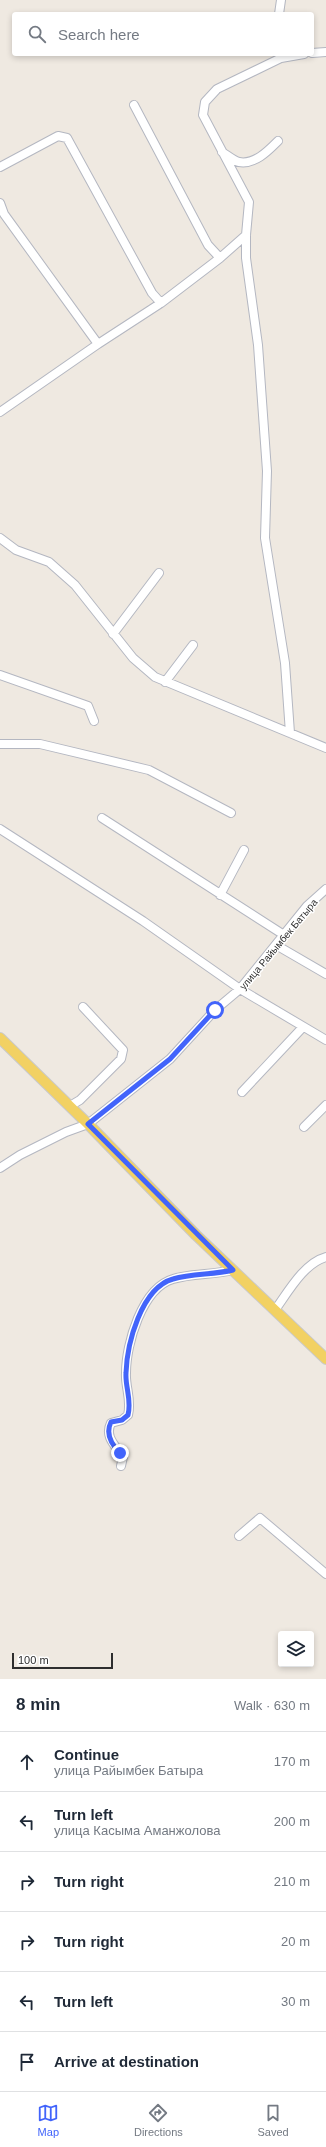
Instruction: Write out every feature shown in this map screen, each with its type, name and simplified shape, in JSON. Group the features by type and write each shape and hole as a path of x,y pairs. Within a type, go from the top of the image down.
{"main road":[{"path":"0,1038 70,1106 233,1270 326,1359"}],"street":[{"path":"279,12 281,0"},
{"path":"314,53 326,52"},
{"path":"280,56 217,89 205,102 202,115 249,202 246,234 246,258 258,345 267,471 265,538 285,662 290,733"},
{"path":"134,105 208,245 220,258"},
{"path":"0,167 58,136 67,138 152,292 161,303"},
{"path":"222,152 240,162 251,161 264,155 278,141"},
{"path":"0,203 4,214 98,344"},
{"path":"0,412 98,344 161,303 220,258 246,234"},
{"path":"0,538 16,550 49,562 75,585 113,634 144,668 165,682 326,748"},
{"path":"113,634 159,573"},
{"path":"165,682 193,645"},
{"path":"0,675 88,706 94,721"},
{"path":"0,744 40,744 149,770 231,813"},
{"path":"102,818 284,935"},
{"path":"0,829 143,921 240,990 326,1040"},
{"path":"220,895 244,850"},
{"name":"улица Райымбек Батыра","path":"0,1168 66,1132 88,1124 170,1059 215,1010 240,990 307,906 326,889"},
{"path":"276,945 326,974"},
{"path":"70,1106 80,1100 122,1060 123,1050 83,1007"},
{"path":"242,1092 303,1027"},
{"path":"304,1127 326,1105"},
{"path":"275,1310 305,1271 319,1259 326,1257"},
{"path":"121,1466 124,1457 110,1439 109,1426 111,1422 122,1420 128,1415 130,1399 126,1366 131,1340 141,1311 162,1284 172,1279 233,1270"},
{"path":"239,1536 260,1518 326,1574"}],"route":[{"path":"120,1453 110,1439 109,1426 111,1422 122,1420 128,1415 130,1399 126,1366 131,1340 137,1322 141,1311 149,1298 162,1284 172,1279 209,1275 233,1270 196,1235 88,1124 163,1063 170,1059 215,1010"}]}
